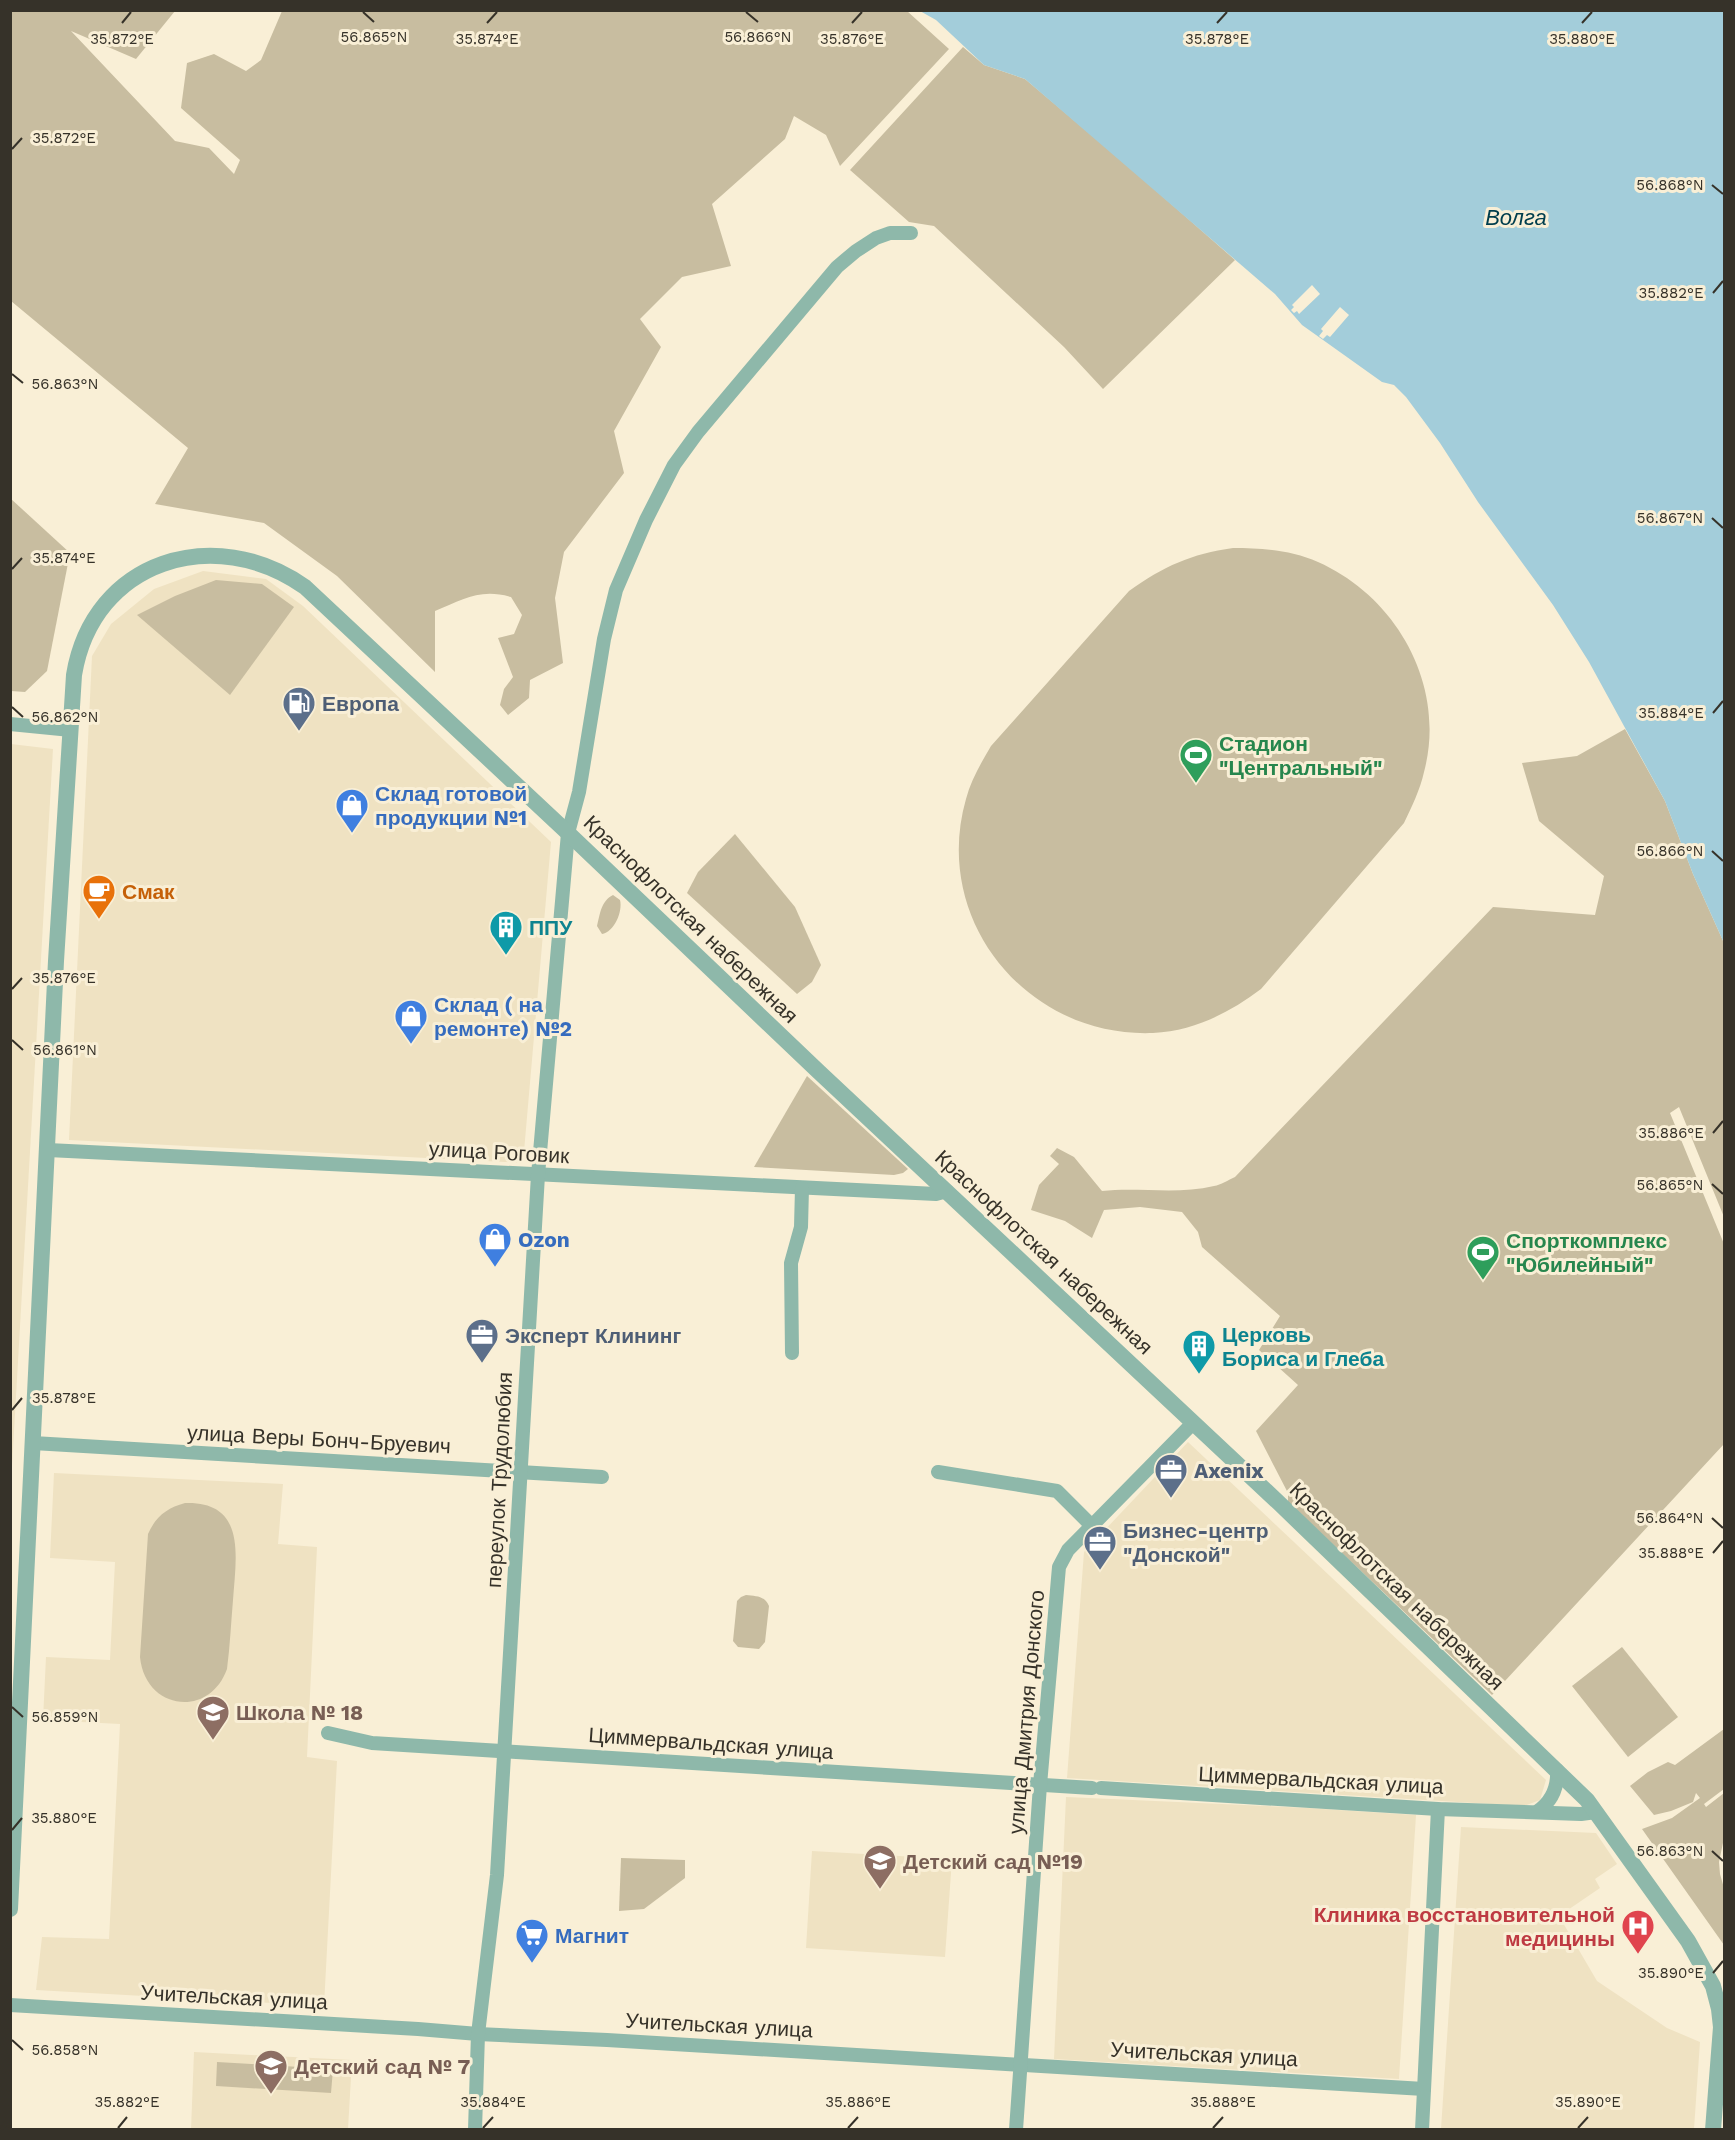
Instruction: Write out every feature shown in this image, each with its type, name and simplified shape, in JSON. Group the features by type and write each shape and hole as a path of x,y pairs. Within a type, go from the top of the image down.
{"street":[{"name":"переулок Трудолюбия","path":"475,2130 478,2034 497,1875 538,1175 568,833 579,792 604,639 616,590 654,502 674,465 698,432 837,267 876,238 890,233 911,233"},
{"name":"Краснофлотская набережная","path":"10,1909 56,961 76,666 81,648 102,609 135,578 165,562 190,557 227,556 255,563 296,581 568,833 948,1191 1557,1770 1596,1812 1688,1941 1713,1986 1720,2018 1713,2130"},
{"path":"10,724 71,730"},
{"name":"улица Роговик","path":"48,1150 802,1188 936,1194 948,1191"},
{"path":"792,1353 791,1263 801,1227 802,1188"},
{"name":"улица Дмитрия Донского","path":"1016,2130 1040,1785 1059,1568 1068,1550 1193,1423"},
{"name":"улица Веры Бонч-Бруевич","path":"33,1443 602,1477"},
{"path":"938,1472 1057,1491 1092,1526"},
{"name":"Циммервальдская улица","path":"328,1733 372,1743 1040,1785 1438,1809 1581,1814 1596,1812"},
{"path":"1538,1811 1554,1794 1557,1770"},
{"path":"1422,2130 1438,1809"},
{"name":"Учительская улица","path":"10,2005 1424,2089"}],"shaded area":[{"path":"10,11 175,11 136,59 71,31 175,141 209,148 234,174 240,160 181,108 187,63 214,54 246,71 261,60 282,11 907,11 949,49 840,166 826,135 794,116 785,139 712,204 731,266 682,277 640,319 661,347 614,431 624,473 564,552 555,598 563,663 530,680 529,698 508,715 500,705 504,689 513,677 498,638 514,634 522,615 511,597 490,594 472,596 435,611 435,672 337,576 264,523 155,504 188,448 11,301"},
{"path":"963,47 984,65 1025,79 1235,260 1103,389 1064,347 934,226 909,222 850,170"},
{"path":"10,498 70,553 47,671 25,692 11,691"},
{"name":"Стадион \"Центральный\"","path":"1233,548 1276,550 1318,562 1346,578 1371,597 1392,621 1409,648 1421,677 1428,708 1429,740 1424,772 1416,798 1404,823 1261,989 1224,1013 1183,1029 1153,1033 1108,1029 1066,1016 1030,993 999,964 977,928 963,888 959,844 966,799 973,778 991,746 1129,591 1178,562"},
{"path":"203,571 266,579 303,606 551,842 523,1163 69,1140 92,656 111,624 154,589"},
{"path":"216,580 262,584 294,607 230,695 137,615 175,596"},
{"name":"Спорткомплекс \"Юбилейный\"","path":"1625,729 1665,801 1693,874 1724,943 1724,1217 1679,1107 1670,1113 1724,1244 1724,1444 1492,1695 1288,1502 1288,1493 1256,1431 1298,1385 1259,1350 1280,1316 1202,1247 1198,1232 1182,1212 1140,1207 1104,1210 1092,1238 1065,1221 1031,1210 1039,1185 1059,1164 1050,1156 1057,1148 1074,1157 1102,1191 1200,1189 1219,1185 1235,1177 1493,907 1595,915 1604,876 1539,821 1522,763 1577,756"},
{"path":"10,744 53,749 11,1484"},
{"path":"735,834 795,907 821,965 812,982 797,994 687,893 698,872"},
{"path":"613,895 620,900 619,916 614,926 602,934 597,926 600,912 603,904"},
{"path":"807,1076 908,1169 894,1175 754,1167"},
{"path":"1188,1442 1546,1780 1540,1800 1524,1806 1067,1778 1084,1552"},
{"name":"Школа № 18","path":"54,1473 283,1484 278,1544 317,1547 307,1757 337,1761 324,2006 36,1990 42,1937 109,1939 120,1724 43,1720 46,1657 110,1660 115,1562 50,1558"},
{"path":"185,1503 205,1505 219,1511 228,1521 233,1535 235,1566 227,1669 218,1685 207,1696 193,1701 179,1702 165,1697 153,1688 144,1675 140,1657 148,1534 163,1514"},
{"path":"746,1595 763,1598 769,1606 765,1642 759,1649 738,1647 733,1641 737,1601"},
{"path":"1622,1647 1678,1717 1628,1757 1572,1686"},
{"path":"1724,1729 1724,1789 1704,1804 1706,1807 1724,1793 1724,1838 1719,1862 1724,1888 1724,1945 1642,1829 1672,1818 1700,1798 1696,1793 1693,1802 1654,1815 1630,1786 1648,1772 1668,1762 1675,1765"},
{"path":"1066,1797 1416,1815 1399,2079 1054,2059"},
{"path":"1461,1827 1596,1833 1617,1864 1595,1879 1600,1888 1559,1916 1597,1981 1667,2028 1700,2042 1694,2129 1441,2129"},
{"name":"Детский сад №19","path":"812,1851 952,1859 945,1957 806,1948"},
{"path":"621,1858 685,1860 685,1878 644,1909 619,1911"},
{"name":"Детский сад № 7","path":"194,2052 352,2060 348,2129 191,2130"},
{"path":"217,2062 333,2069 331,2093 216,2086"}],"water":[{"name":"Волга","path":"920,11 1724,11 1724,943 1693,874 1665,801 1589,662 1553,605 1478,502 1440,443 1406,397 1394,385 1382,382 1302,325 1275,294 1025,79 984,65 936,20"}],"pier":[{"path":"1312,285 1320,294 1299,314 1297,311 1294,313 1291,310 1294,307 1292,305"},
{"path":"1340,307 1349,315 1330,337 1327,335 1323,339 1319,336 1323,331 1321,329"}],"place":[{"name":"Европа","path":"299,732"},
{"name":"Стадион \"Центральный\"","path":"1196,784"},
{"name":"Склад готовой продукции №1","path":"352,834"},
{"name":"Смак","path":"99,920"},
{"name":"ППУ","path":"506,956"},
{"name":"Склад ( на ремонте) №2","path":"411,1045"},
{"name":"Ozon","path":"495,1268"},
{"name":"Спорткомплекс \"Юбилейный\"","path":"1483,1281"},
{"name":"Эксперт Клининг","path":"482,1364"},
{"name":"Церковь Бориса и Глеба","path":"1199,1375"},
{"name":"Axenix","path":"1171,1499"},
{"name":"Бизнес-центр \"Донской\"","path":"1100,1571"},
{"name":"Школа № 18","path":"213,1741"},
{"name":"Детский сад №19","path":"880,1890"},
{"name":"Клиника восстановительной медицины","path":"1638,1955"},
{"name":"Магнит","path":"532,1964"},
{"name":"Детский сад № 7","path":"271,2095"}]}
